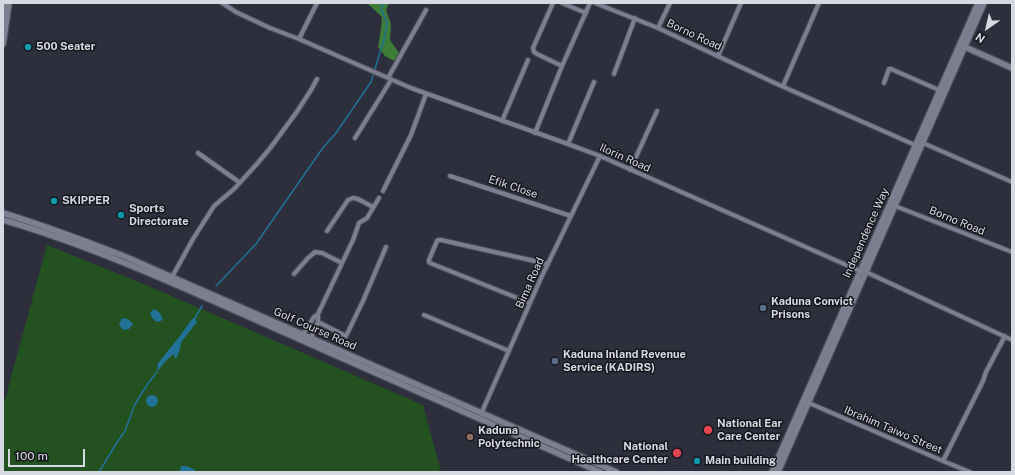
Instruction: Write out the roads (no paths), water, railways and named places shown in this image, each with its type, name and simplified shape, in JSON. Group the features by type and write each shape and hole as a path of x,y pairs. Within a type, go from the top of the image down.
{"street":[{"path":"3,13 5,3"},
{"path":"3,44 9,3"},
{"name":"Ilorin Road","path":"222,3 242,16 426,94 600,156 863,272 1012,340"},
{"path":"299,39 317,3"},
{"path":"553,3 533,48 534,52 537,54 562,66"},
{"path":"562,3 586,12"},
{"path":"535,133 562,66 590,3"},
{"name":"Borno Road","path":"595,3 658,28 783,86 915,144"},
{"path":"658,28 670,3"},
{"path":"718,56 741,3"},
{"path":"783,86 820,3"},
{"name":"Independence Way","path":"778,472 809,403 915,144 978,3"},
{"name":"Independence Way","path":"772,472 863,272 924,143 984,3"},
{"path":"355,138 426,10"},
{"path":"614,74 635,18"},
{"path":"965,47 1012,68"},
{"path":"502,121 528,60"},
{"path":"884,83 889,69 891,69 940,90"},
{"path":"172,277 193,239 214,206 234,189 271,147 300,108 317,79"},
{"path":"568,144 594,82"},
{"path":"383,191 412,135 426,94"},
{"path":"630,170 657,111"},
{"path":"924,143 1012,182"},
{"path":"198,153 239,182"},
{"name":"Bima Road","path":"481,416 530,303 600,156"},
{"name":"Efik Close","path":"450,176 571,216"},
{"path":"327,231 348,200 353,198 358,199 374,207"},
{"path":"311,338 318,322 318,314 353,240 359,223 367,218 379,198"},
{"name":"Borno Road","path":"895,206 1012,252"},
{"name":"Golf Course Road","path":"3,213 76,237 156,276 481,416 616,472"},
{"name":"Golf Course Road","path":"3,220 172,277 303,334 600,472"},
{"path":"530,303 430,264 429,260 437,241 441,240 548,264"},
{"path":"318,322 346,336 386,247"},
{"path":"294,274 315,252 322,253 342,263"},
{"path":"303,334 314,316 318,314"},
{"path":"424,315 509,351"},
{"path":"943,461 1005,336"},
{"name":"Ibrahim Taiwo Street","path":"809,403 970,472"}],"water":[{"path":"154,309 160,313 163,320 157,322 152,318 150,313"},
{"path":"122,318 128,319 133,324 129,329 123,330 119,324"},
{"path":"195,318 197,322 182,341 176,359 173,354 157,372 158,363 192,319"},
{"path":"150,395 154,395 158,401 154,407 150,407 146,403 146,399"},
{"path":"181,466 187,466 195,470 194,472 180,472"}],"waterway":[{"path":"216,286 256,244 371,82 385,36 387,23 381,9 384,3"},
{"path":"195,318 202,306"},
{"path":"99,472 125,431 134,406 157,372"}],"place":[{"name":"500 Seater","path":"28,47"},
{"name":"SKIPPER","path":"54,201"},
{"name":"Sports Directorate","path":"121,215"},
{"name":"Kaduna Convict Prisons","path":"763,308"},
{"name":"Kaduna Inland Revenue Service (KADIRS)","path":"555,361"},
{"name":"National Ear Care Center","path":"708,430"},
{"name":"Kaduna Polytechnic","path":"470,437"},
{"name":"National Healthcare Center","path":"677,453"},
{"name":"Main building","path":"697,461"}]}
